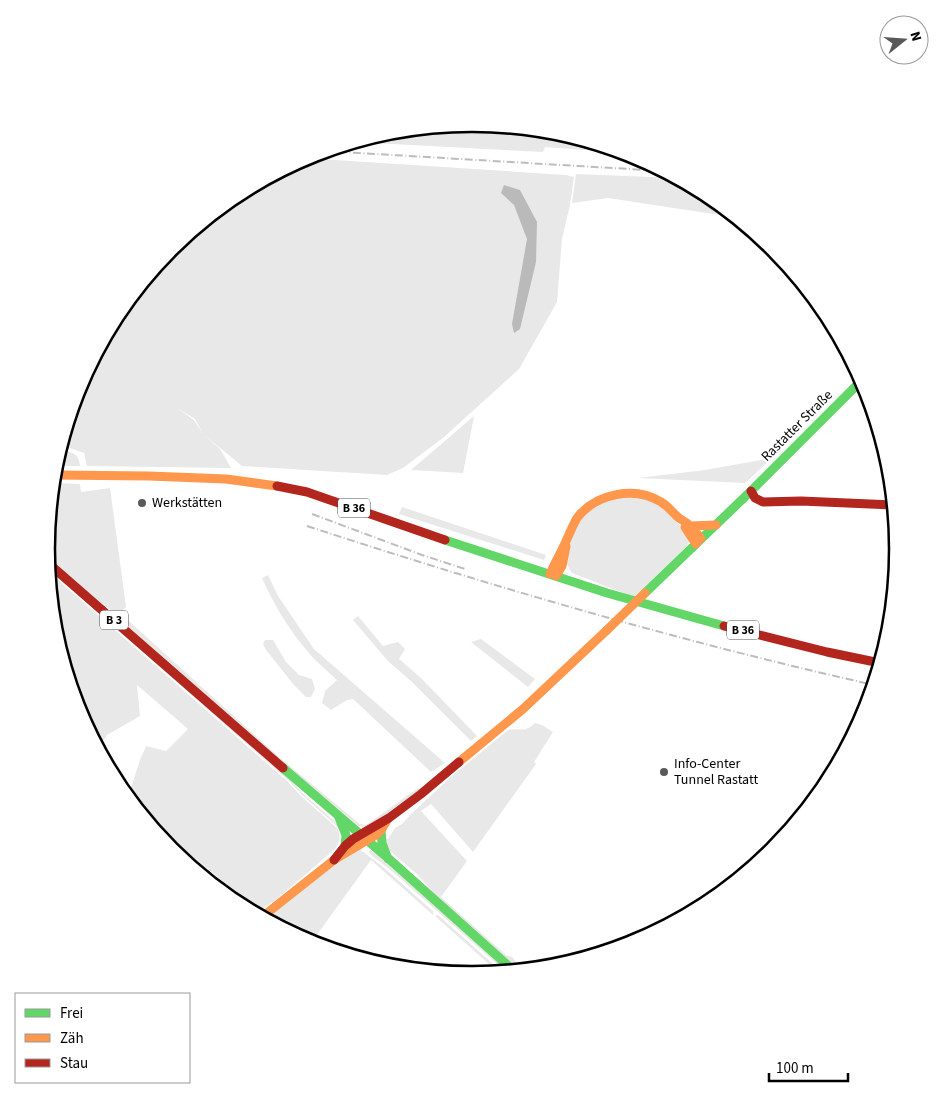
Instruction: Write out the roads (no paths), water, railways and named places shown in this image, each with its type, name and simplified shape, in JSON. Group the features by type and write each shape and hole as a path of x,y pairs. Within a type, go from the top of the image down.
{"main road":[{"name":"Rastatter Straße","path":"389,818 523,709 716,525 856,386"},
{"name":"B 36","path":"62,474 226,480 272,485 307,492 410,529 576,583 698,619 874,662"},
{"path":"751,491 768,502 801,500 886,505"},
{"path":"552,575 578,517 588,507 612,495 646,496 659,501 669,508 699,541"},
{"path":"679,518 690,526 699,541"},
{"path":"690,526 716,525"},
{"path":"552,575 562,568 566,541"},
{"path":"564,562 576,583"},
{"name":"B 3","path":"56,570 506,964"},
{"path":"338,815 346,835 345,846"},
{"path":"334,860 345,846 381,830 389,818"},
{"path":"268,912 389,818"},
{"path":"381,830 382,843 388,859"}],"railway":[{"path":"344,152 645,170"},
{"path":"312,514 465,569"},
{"path":"307,526 447,571 660,632 867,683"}],"place":[{"name":"Werkstätten","path":"142,503"},
{"name":"Info-Center Tunnel Rastatt","path":"664,772"}]}
